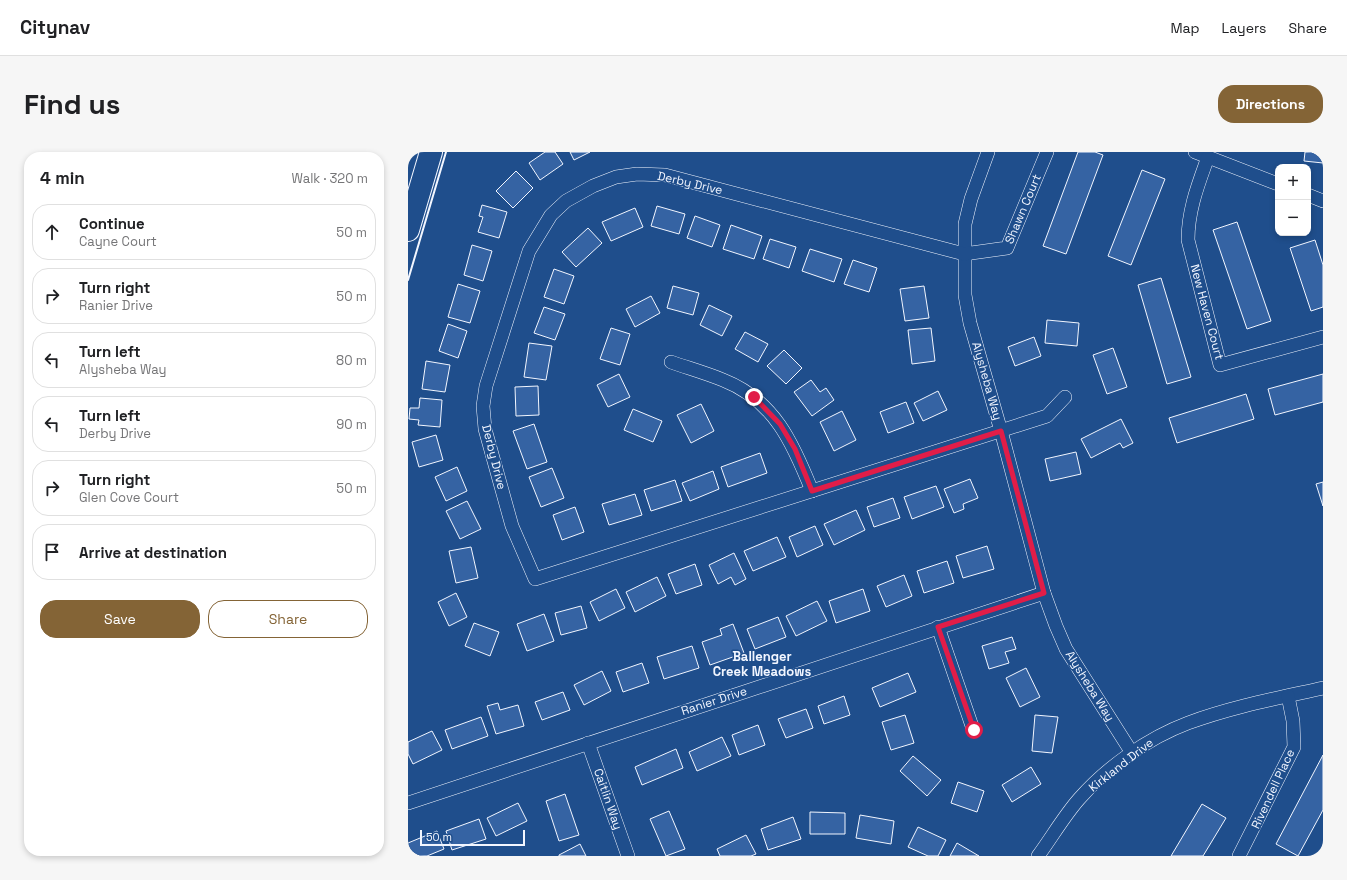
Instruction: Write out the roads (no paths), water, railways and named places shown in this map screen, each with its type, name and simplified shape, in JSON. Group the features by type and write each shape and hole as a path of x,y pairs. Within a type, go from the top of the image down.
{"highway":[{"path":"408,230 430,152"}],"street":[{"name":"Alysheba Way","path":"988,152 971,199 965,224 965,295 970,323 1001,431 1044,593 1066,649 1132,753"},
{"name":"Shawn Court","path":"964,254 1007,248 1047,152"},
{"path":"1195,152 1275,183"},
{"name":"New Haven Court","path":"1208,157 1190,208 1188,240 1220,365 1323,337"},
{"name":"Derby Drive","path":"964,254 665,175 636,174 616,177 592,186 566,201 551,215 529,251 486,386 483,406 485,429 512,526 535,579 1047,416 1065,397"},
{"path":"1311,196 1323,201"},
{"path":"671,362 725,380 754,397 780,424 788,436 795,449 812,491"},
{"name":"Ranier Drive","path":"408,803 1044,593"},
{"path":"938,627 974,730"},
{"name":"Kirkland Drive","path":"1038,856 1078,800 1098,780 1132,753 1156,738 1188,723 1323,688"},
{"name":"Rivendell Place","path":"1239,856 1294,747 1293,721 1288,696"},
{"name":"Caitlin Way","path":"588,743 628,856"}],"district":[{"name":"Ballenger Creek Meadows","path":"762,664"}]}
